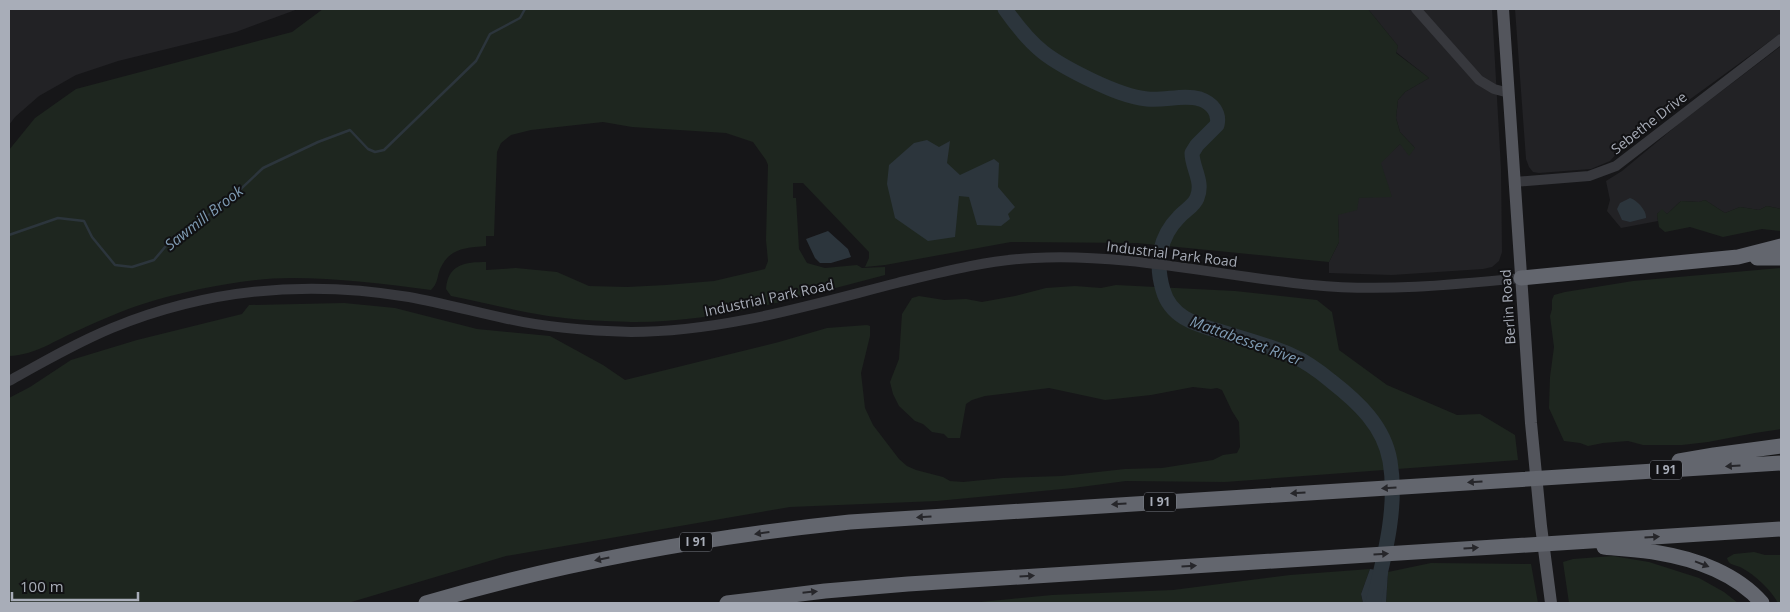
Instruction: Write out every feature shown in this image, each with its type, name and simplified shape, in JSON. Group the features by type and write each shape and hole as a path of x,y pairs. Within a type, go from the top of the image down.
{"highway":[{"path":"1521,278 1738,257 1781,246"},
{"path":"1738,257 1781,258"},
{"path":"1620,473 1714,455 1781,446"},
{"name":"I 91","path":"426,603 511,580 601,559 698,542 791,529 913,517 1781,463"},
{"path":"727,603 793,594 900,584 1781,529"},
{"path":"1563,542 1658,553 1693,561 1733,579 1750,591 1762,603"}],"main road":[{"name":"Berlin Road","path":"1503,9 1536,478 1551,603"}],"street":[{"path":"1416,9 1479,80 1494,89 1509,93"},
{"name":"Sebethe Drive","path":"1515,182 1589,176 1616,166 1781,39"},
{"name":"Industrial Park Road","path":"9,381 79,343 150,314 185,304 262,291 300,288 339,288 379,292 541,325 602,331 652,331 694,328 754,318 947,271 995,262 1049,257 1134,262 1312,285 1358,288 1419,287 1521,278"}],"shaded area":[{"path":"9,9 298,9 236,32 118,61 76,75 39,96 15,117 9,125"},
{"path":"323,9 1368,9 1398,46 1396,53 1429,78 1405,92 1398,100 1396,118 1400,132 1415,148 1409,156 1400,144 1381,163 1392,197 1359,198 1357,210 1338,215 1339,242 1329,262 1137,243 1011,242 865,267 869,258 869,252 803,183 793,183 793,198 796,198 799,249 807,263 825,268 857,265 862,268 885,267 885,275 760,307 695,318 663,321 631,322 558,317 523,312 451,296 446,289 450,274 459,266 471,263 486,262 486,270 516,268 557,272 589,286 627,287 714,281 765,269 768,261 766,240 768,165 753,142 726,133 632,127 603,122 531,130 511,135 501,143 497,152 494,236 486,236 486,246 464,249 447,258 439,272 436,284 431,290 309,278 237,282 162,298 137,306 37,350 9,356 9,150 35,118 76,89 292,32"},
{"path":"1368,9 1492,9 1501,169 1502,252 1499,261 1492,267 1392,275 1329,273 1329,262 1339,242 1338,215 1358,198 1380,163 1400,144 1415,148 1400,132 1396,118 1398,100 1405,92 1429,78 1396,52 1398,46"},
{"path":"1515,9 1781,9 1781,33 1619,151 1610,161 1591,169 1539,173 1533,172 1526,159"},
{"path":"1781,46 1781,209 1767,206 1759,210 1740,207 1725,213 1705,200 1699,202 1681,201 1667,214 1662,210 1657,214 1658,221 1621,228 1607,211 1610,200 1606,181 1622,171 1681,122"},
{"path":"927,140 939,147 950,141 947,163 960,175 994,159 999,163 998,187 1015,207 1008,214 1010,219 1001,226 977,225 969,197 959,196 955,237 928,241 895,218 887,184 889,165 914,143"},
{"path":"1630,198 1641,206 1646,218 1630,222 1622,220 1617,209 1620,203"},
{"path":"1705,200 1725,213 1740,207 1759,210 1767,206 1781,209 1781,231 1762,229 1723,237 1690,227 1665,232 1659,227 1657,214 1662,209 1667,214 1681,201 1699,202"},
{"path":"828,231 848,249 851,257 831,263 820,263 815,258 806,239"},
{"path":"1781,268 1781,429 1682,445 1643,445 1628,441 1588,446 1564,441 1549,408 1550,377 1554,347 1550,316 1554,295 1633,281"},
{"path":"1116,285 1235,291 1317,300 1332,312 1339,350 1387,385 1457,415 1480,414 1515,435 1518,460 1225,482 1126,481 937,501 790,507 506,556 348,603 9,603 9,398 30,387 71,360 137,340 242,314 249,305 344,303 395,308 477,329 550,336 603,365 625,380 779,342 827,328 867,325 870,326 870,336 861,373 865,408 873,425 899,459 907,466 916,470 943,477 950,481 963,482 1003,478 1062,476 1125,469 1162,468 1213,460 1223,455 1237,453 1240,447 1239,422 1222,390 1217,388 1193,387 1151,395 1105,400 1049,388 985,396 966,404 960,438 948,438 944,434 932,432 923,424 915,421 899,406 890,382 899,359 902,314 912,298 919,296 944,300 966,299 982,302 1046,288 1075,286 1101,288"},
{"path":"1754,552 1765,555 1781,555 1781,603 1778,603 1767,588 1757,579 1742,568 1731,564 1727,558 1734,554"},
{"path":"1613,556 1649,562 1699,578 1724,592 1738,603 1569,603 1563,562 1573,559"},
{"path":"1431,563 1531,564 1538,603 1386,603 1388,572"},
{"path":"1370,569 1361,594 1363,603 971,603 1052,595 1173,590 1290,575"},
{"path":"1370,569 1388,572 1386,603 1363,603 1361,594"}],"waterway":[{"name":"Sawmill Brook","path":"9,235 58,218 84,221 92,237 115,265 132,267 154,260 171,240 225,204 263,168 318,142 350,130 368,149 375,152 384,150 476,61 490,34 520,18 525,9"},
{"name":"Mattabesset River","path":"1005,9 1024,34 1043,52 1065,67 1093,81 1119,92 1140,98 1187,97 1200,99 1214,109 1218,121 1217,125 1197,145 1192,153 1199,186 1197,198 1172,225 1160,251 1159,270 1163,290 1172,308 1196,324 1276,349 1308,364 1351,397 1376,426 1387,448 1390,461 1392,497 1389,533 1373,603"}]}
